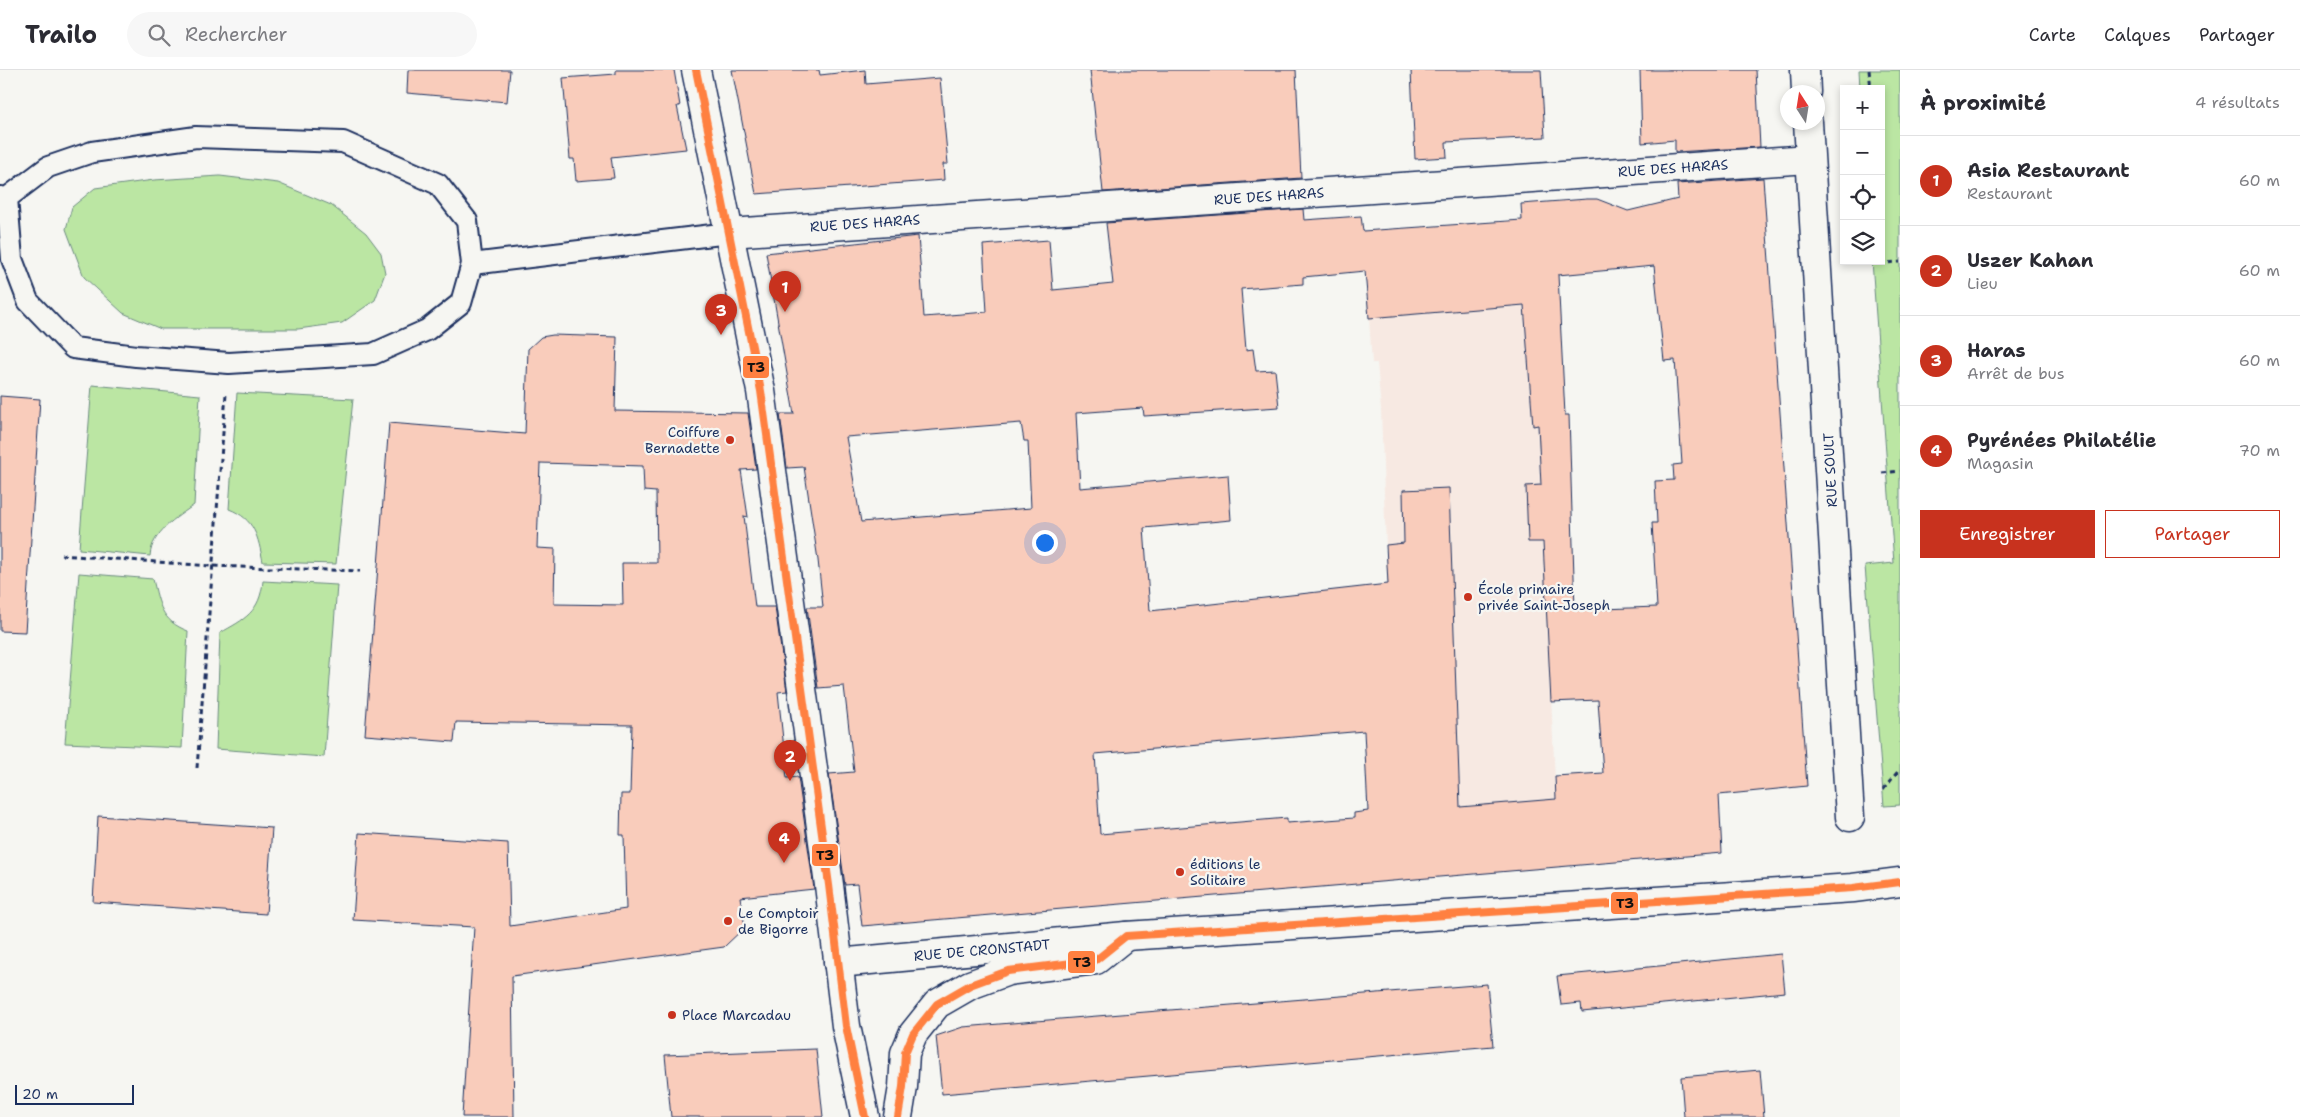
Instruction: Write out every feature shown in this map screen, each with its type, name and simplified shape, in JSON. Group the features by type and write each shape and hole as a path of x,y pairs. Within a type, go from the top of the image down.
{"main road":[{"path":"696,70 762,391 846,1026 865,1117"},
{"path":"1805,70 1806,85"},
{"name":"RUE SOULT","path":"1808,130 1850,817"},
{"name":"RUE DES HARAS","path":"729,233 1809,159"},
{"name":"RUE DE CRONSTADT","path":"838,963 1126,936 1853,888 1900,882"},
{"name":"RUE DE CRONSTADT","path":"898,1117 903,1088 905,1053 913,1034 937,1004 970,985 1008,971 1096,960 1126,936"}],"lane":[{"path":"196,137 342,142 438,184 467,222 472,264 462,303 427,330 372,354 229,363 136,356 73,348 28,300 12,259 4,198 48,167 92,152 196,137"},
{"path":"472,264 729,233"}],"path":[{"path":"1869,70 1870,85"},
{"path":"1885,263 1900,262"},
{"path":"197,768 211,566 229,363"},
{"path":"1882,473 1900,471"},
{"path":"61,555 211,566 360,571"},
{"path":"1878,796 1900,769"}],"shaded area":[{"name":"École primaire privée Saint-Joseph","path":"1524,305 1538,416 1559,867 1398,880 1381,410 1377,363 1372,363 1369,318"}],"green space":[{"path":"1859,70 1900,70 1900,805 1884,806 1865,566 1894,563 1872,265 1885,265 1885,85 1860,85"},
{"path":"220,176 278,183 331,205 366,233 381,253 385,273 375,300 342,323 298,329 161,329 123,313 84,277 66,229 72,207 95,188 154,180"},
{"path":"92,385 200,395 194,505 166,526 155,540 150,556 79,549"},
{"path":"237,393 353,399 336,564 263,562 254,530 245,518 229,509"},
{"path":"79,573 153,579 160,604 167,617 179,627 188,631 182,748 65,743"},
{"path":"263,581 337,585 324,757 216,749 220,633 244,619 255,607 259,600"}],"building":[{"path":"408,70 510,70 507,102 407,93"},
{"path":"616,70 674,70 680,106 677,106 686,149 611,157 614,178 576,181 574,159 570,159 563,78 616,74"},
{"path":"732,70 819,70 820,75 865,70 866,84 940,78 948,164 943,164 944,180 756,194"},
{"path":"1090,70 1296,70 1301,178 1103,192"},
{"path":"1411,70 1541,70 1545,137 1446,142 1447,157 1415,159"},
{"path":"1640,70 1756,70 1760,147 1675,152 1675,140 1642,143"},
{"path":"1763,178 1807,786 1719,795 1722,853 862,926 857,884 845,885 829,774 854,772 844,686 818,688 807,607 823,607 818,560 804,467 787,468 780,414 794,414 766,253 918,236 924,317 987,312 983,245 1049,240 1053,290 1113,284 1106,223 1303,209 1304,220 1361,216 1363,231 1522,220 1521,204 1587,199 1597,199 1628,211 1678,199 1677,184","holes":["1654,266 1664,361 1675,360 1682,464 1673,465 1674,480 1655,481 1657,523 1652,523 1657,607 1575,610 1569,415 1565,415 1558,275","1365,271 1369,318 1524,305 1533,426 1538,425 1541,485 1526,486 1528,542 1543,542 1551,702 1598,700 1603,773 1555,776 1556,799 1460,807 1449,488 1403,490 1404,543 1386,545 1388,584 1150,611 1144,528 1231,520 1228,475 1080,488 1076,413 1143,408 1144,416 1279,407 1275,370 1256,371 1253,349 1246,350 1241,289 1303,284 1303,277","1021,423 1024,441 1028,441 1031,508 861,522 846,437","1364,731 1368,811 1354,813 1354,818 1287,823 1287,818 1100,834 1095,754"]},
{"path":"553,335 617,337 615,411 748,413 756,469 741,470 748,517 744,516 755,607 775,607 787,691 778,692 787,778 798,777 814,889 740,897 745,927 724,947 512,976 514,1117 462,1117 474,927 353,920 359,833 508,843 510,926 626,909 624,835 620,835 621,794 630,794 632,725 456,722 454,742 365,735 389,423 525,434 528,349 541,337","holes":["540,463 643,466 644,491 656,492 657,563 622,563 623,605 554,604 555,549 537,548"]},
{"path":"0,396 40,399 25,632 0,631"},
{"path":"98,816 272,828 266,914 93,902"},
{"path":"1781,954 1785,992 1582,1012 1581,1003 1561,1005 1557,976"},
{"path":"1487,984 1493,1046 942,1094 936,1036 963,1027"},
{"path":"816,1049 823,1117 671,1117 665,1055"},
{"path":"1760,1070 1764,1117 1684,1117 1681,1077"}],"transit line":[{"name":"T3","path":"696,70 761,391 829,885 846,1026 865,1117"},
{"name":"T3","path":"898,1117 903,1087 905,1053 913,1034 937,1004 970,985 1008,971 1096,960 1126,936 1853,888 1900,882"}],"place":[{"name":"Asia Restaurant","path":"785,312"},
{"name":"Haras","path":"721,335"},
{"name":"Coiffure Bernadette","path":"730,440"},
{"name":"École primaire privée Saint-Joseph","path":"1468,597"},
{"name":"Uszer Kahan","path":"790,781"},
{"name":"Pyrénées Philatélie","path":"784,863"},
{"name":"éditions le Solitaire","path":"1180,872"},
{"name":"Le Comptoir de Bigorre","path":"728,921"},
{"name":"Place Marcadau","path":"672,1015"}]}
